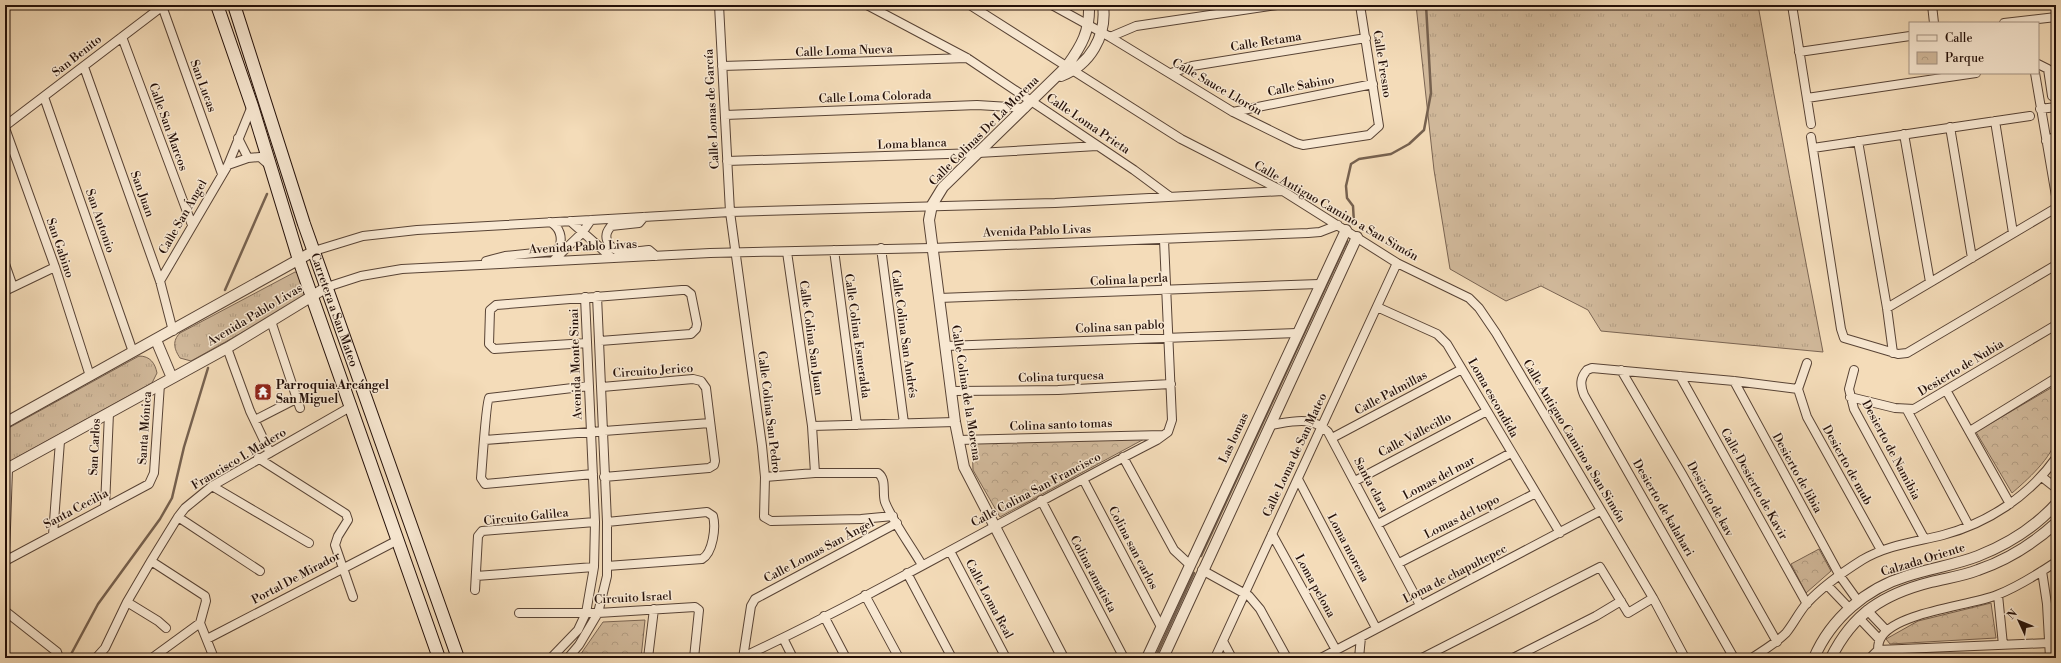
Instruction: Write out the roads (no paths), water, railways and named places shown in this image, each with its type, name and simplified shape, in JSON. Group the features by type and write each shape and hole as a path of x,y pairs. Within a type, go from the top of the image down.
{"main road":[{"name":"Carretera a San Mateo","path":"217,5 252,106 299,260 352,406 439,658"},
{"name":"Carretera a San Mateo","path":"234,5 314,251 458,658"},
{"path":"352,406 354,403 359,404 364,415 374,420"},
{"path":"398,540 402,537 405,538 411,551 420,553"}],"street":[{"name":"Calle Lomas de García","path":"718,5 730,212 735,252"},
{"name":"Calle Loma Prieta","path":"867,5 967,58 1029,105 1097,146 1169,196"},
{"name":"Calle Antiguo Camino a San Simón","path":"970,5 1181,140 1283,191 1397,262 1475,302 1653,598 1685,658"},
{"name":"Calle Sauce Llorón","path":"1052,5 1171,73 1233,112 1296,143 1303,144 1368,134 1379,126"},
{"name":"Calle Colinas De La Morena","path":"1070,68 1089,26 1089,5"},
{"name":"Calle Colinas De La Morena","path":"932,205 943,187 1058,77 1090,56 1106,35 1103,5"},
{"path":"1106,35 1136,26 1277,5"},
{"name":"Calle Fresno","path":"1360,5 1379,126"},
{"path":"1793,5 1811,124"},
{"path":"1932,5 1934,22"},
{"name":"San Benito","path":"5,127 163,6"},
{"name":"San Lucas","path":"163,6 222,174"},
{"path":"2018,22 2056,17"},
{"path":"1799,52 1909,36"},
{"name":"Calle San Marcos","path":"122,37 192,225"},
{"name":"Calle Retama","path":"1171,73 1192,66 1366,38"},
{"name":"Calle Loma Nueva","path":"722,66 967,58"},
{"path":"2038,98 2054,95 2048,69 2039,64"},
{"name":"San Juan","path":"84,67 160,281 173,331"},
{"path":"1806,98 1969,74"},
{"path":"2035,74 2038,98 2056,196"},
{"name":"Calle Sabino","path":"1233,112 1373,84"},
{"name":"San Antonio","path":"44,96 133,352"},
{"name":"Calle Loma Colorada","path":"725,115 977,105 1029,105"},
{"name":"Calle San Ángel","path":"160,281 228,165 252,106"},
{"path":"2040,109 2056,107"},
{"path":"1813,148 2030,116"},
{"path":"1995,121 2013,234"},
{"name":"San Gabino","path":"5,127 55,267 90,376"},
{"path":"1950,127 1972,258"},
{"path":"1904,134 1930,282"},
{"path":"2046,141 2056,136"},
{"path":"1811,137 1842,334 1849,340 1893,353 1907,353 2056,265"},
{"path":"238,138 248,158"},
{"path":"1858,141 1887,308 1893,353"},
{"name":"Loma blanca","path":"727,161 978,154 1097,146"},
{"path":"228,165 248,158 260,157 271,167"},
{"path":"730,212 1055,202 1169,196 1238,195 1283,191"},
{"name":"Calle Colina de la Morena","path":"932,205 929,220 932,248 955,422 964,467 1063,658"},
{"path":"1887,308 2056,208"},
{"name":"Avenida Pablo Livas","path":"6,420 173,331 314,251 363,236 417,230 730,212"},
{"path":"644,217 639,223 611,226 606,233 607,241 614,250 649,250 656,256"},
{"path":"553,261 582,232 591,220"},
{"path":"570,221 612,258"},
{"path":"474,265 504,256 554,251 559,248 561,244 560,234 556,225 550,222"},
{"name":"Avenida Pablo Livas","path":"7,469 227,348 312,296 327,288 361,276 402,269 710,253 932,248 1164,240 1308,233 1342,227"},
{"name":"Las lomas","path":"1147,658 1189,564 1320,284 1342,227"},
{"path":"1162,658 1357,237"},
{"path":"1164,240 1172,420 1171,427 1164,435"},
{"name":"Calle Colina San Andrés","path":"881,248 904,423"},
{"name":"Calle Colina Esmeralda","path":"834,250 857,425"},
{"name":"Calle Colina San Pedro","path":"735,252 762,446 765,477 764,516 768,520 895,520"},
{"name":"Calle Colina San Juan","path":"786,252 812,426 815,473"},
{"name":"Calle Loma de San Mateo","path":"1215,658 1244,592 1298,479 1397,262"},
{"path":"5,264 13,287"},
{"path":"5,291 55,267"},
{"name":"Colina la perla","path":"939,298 1320,284"},
{"path":"597,296 686,290 693,298 697,324 694,331 686,335 600,341"},
{"name":"Avenida Monte Sinai","path":"551,658 578,630 586,613 594,567 595,522 585,297 597,296 607,522 607,566 604,591 598,613 579,645 568,658"},
{"path":"585,297 494,306 490,314 489,344 494,349 587,343"},
{"name":"Loma escondida","path":"1377,307 1442,338 1560,532"},
{"path":"271,321 300,408"},
{"name":"Desierto de Nubia","path":"1907,410 1921,406 2056,325"},
{"name":"Colina san pablo","path":"946,346 1169,336 1297,333"},
{"path":"156,340 172,378"},
{"path":"227,348 255,420 270,453"},
{"path":"1621,370 1798,388 1807,363"},
{"name":"Desierto de kalahari","path":"1621,370 1592,368 1587,370 1581,383 1584,395 1734,658"},
{"name":"Calle Palmillas","path":"1332,438 1462,369"},
{"name":"Desierto de kav","path":"1621,370 1777,642"},
{"name":"Desierto de Namibia","path":"1854,370 1849,388 1850,396 1860,421 1924,538"},
{"name":"Calle Desierto de Kavir","path":"1680,376 1807,604"},
{"path":"1970,431 2056,378"},
{"name":"Circuito Jerico","path":"602,387 698,379 706,388 715,460 712,467 604,477"},
{"name":"Desierto de libia","path":"1734,381 1840,576 1858,601"},
{"name":"Santa Mónica","path":"154,473 160,384"},
{"name":"Colina turquesa","path":"952,391 1058,390 1171,384"},
{"path":"589,386 491,396 486,404 485,440 481,478 486,484 593,474"},
{"name":"Desierto de mub","path":"1798,388 1807,417 1881,550"},
{"path":"1946,390 2010,504"},
{"path":"1850,396 1907,410 1969,526"},
{"path":"255,420 296,398"},
{"name":"Francisco I. Madero","path":"97,657 105,648 127,602 178,517 198,496 258,458 270,453 352,406"},
{"name":"Calle Vallecillo","path":"1355,481 1487,411"},
{"name":"San Carlos","path":"105,506 109,413"},
{"path":"1270,425 1311,421 1322,426"},
{"path":"812,426 955,422"},
{"path":"485,440 710,423"},
{"name":"Santa clara","path":"1322,426 1332,438 1420,605"},
{"name":"Colina santo tomas","path":"958,440 1164,435"},
{"name":"Calle Colina San Francisco","path":"743,657 783,638 950,551 1041,500 1164,435"},
{"path":"53,535 60,441"},
{"name":"Lomas del mar","path":"1378,524 1511,453"},
{"path":"1123,457 1174,550 1189,564"},
{"path":"258,458 346,514 348,520 336,540 342,567 353,597"},
{"path":"1752,658 1777,642 1790,628 1807,604 1827,585 1864,559 1881,550 1924,538 1953,532 1969,526 2010,504 2042,476 2056,458"},
{"path":"2049,468 2056,473"},
{"path":"5,557 7,469"},
{"name":"Santa Cecilia","path":"5,561 105,506 145,487 152,480 154,473"},
{"path":"765,477 815,473 878,473 882,477 885,502 922,565"},
{"path":"2042,476 2056,488"},
{"name":"Colina san carlos","path":"1083,479 1161,627"},
{"name":"Loma morena","path":"1298,479 1376,628"},
{"path":"212,486 309,543"},
{"name":"Lomas del topo","path":"1398,563 1536,493"},
{"name":"Colina amatista","path":"1041,500 1124,658"},
{"name":"Calzada Oriente","path":"1814,658 1833,627 1858,601 1887,583 1907,576 1957,563 2000,546 2043,517 2056,504"},
{"name":"Loma de chapultepec","path":"1321,658 1600,511"},
{"path":"607,522 707,512 713,516 714,522 710,551 702,559 607,566"},
{"path":"178,517 260,571"},
{"path":"2043,517 2054,525"},
{"name":"Calle Lomas San Ángel","path":"753,602 759,596 895,520"},
{"name":"Circuito Galilea","path":"475,590 478,536 482,531 595,522"},
{"name":"Calzada Oriente","path":"1831,658 1844,634 1859,618 1867,610 1892,594 1912,587 1962,575 1995,564 2036,539 2054,525"},
{"name":"Loma pelona","path":"1272,534 1336,650"},
{"name":"Portal De Mirador","path":"207,639 342,567 398,540"},
{"name":"Calle Loma Real","path":"950,551 1006,658"},
{"path":"151,561 203,593 206,601 200,623 152,658"},
{"path":"1870,658 1878,650 1879,639 1886,630 1918,616 1998,595 2056,562"},
{"path":"476,576 594,567"},
{"path":"1422,658 1600,567 1628,613 1653,598"},
{"path":"1202,570 1244,592 1260,610 1287,658"},
{"path":"2042,571 2050,658"},
{"path":"907,573 952,658"},
{"path":"1827,585 1879,639"},
{"path":"865,595 899,658"},
{"path":"1998,595 2003,645"},
{"path":"1513,658 1596,616 1621,601"},
{"path":"1858,601 1886,630"},
{"path":"127,602 158,621 166,628"},
{"name":"Calle Colina San Francisco","path":"743,657 753,602"},
{"name":"Circuito Israel","path":"519,613 598,613 695,607 699,610 694,658"},
{"path":"648,658 654,609"},
{"path":"5,611 57,652 59,658"},
{"path":"824,616 846,658"},
{"path":"200,623 214,658"},
{"path":"1359,658 1361,636"},
{"path":"783,638 793,658"},
{"path":"1223,641 1232,658"},
{"path":"1878,650 1912,654 2003,645 2049,643"}],"waterway":[{"path":"1354,223 1353,206 1347,198 1346,186 1351,164 1359,159 1391,154 1409,144 1424,130 1431,93 1426,5"},
{"path":"225,290 267,194"},
{"path":"1201,556 1347,241"},
{"path":"69,658 98,604 160,519 172,498 184,447 208,368"},
{"path":"1155,658 1194,573"}],"place":[{"name":"Parroquia Arcángel San Miguel","path":"263,392"}]}
